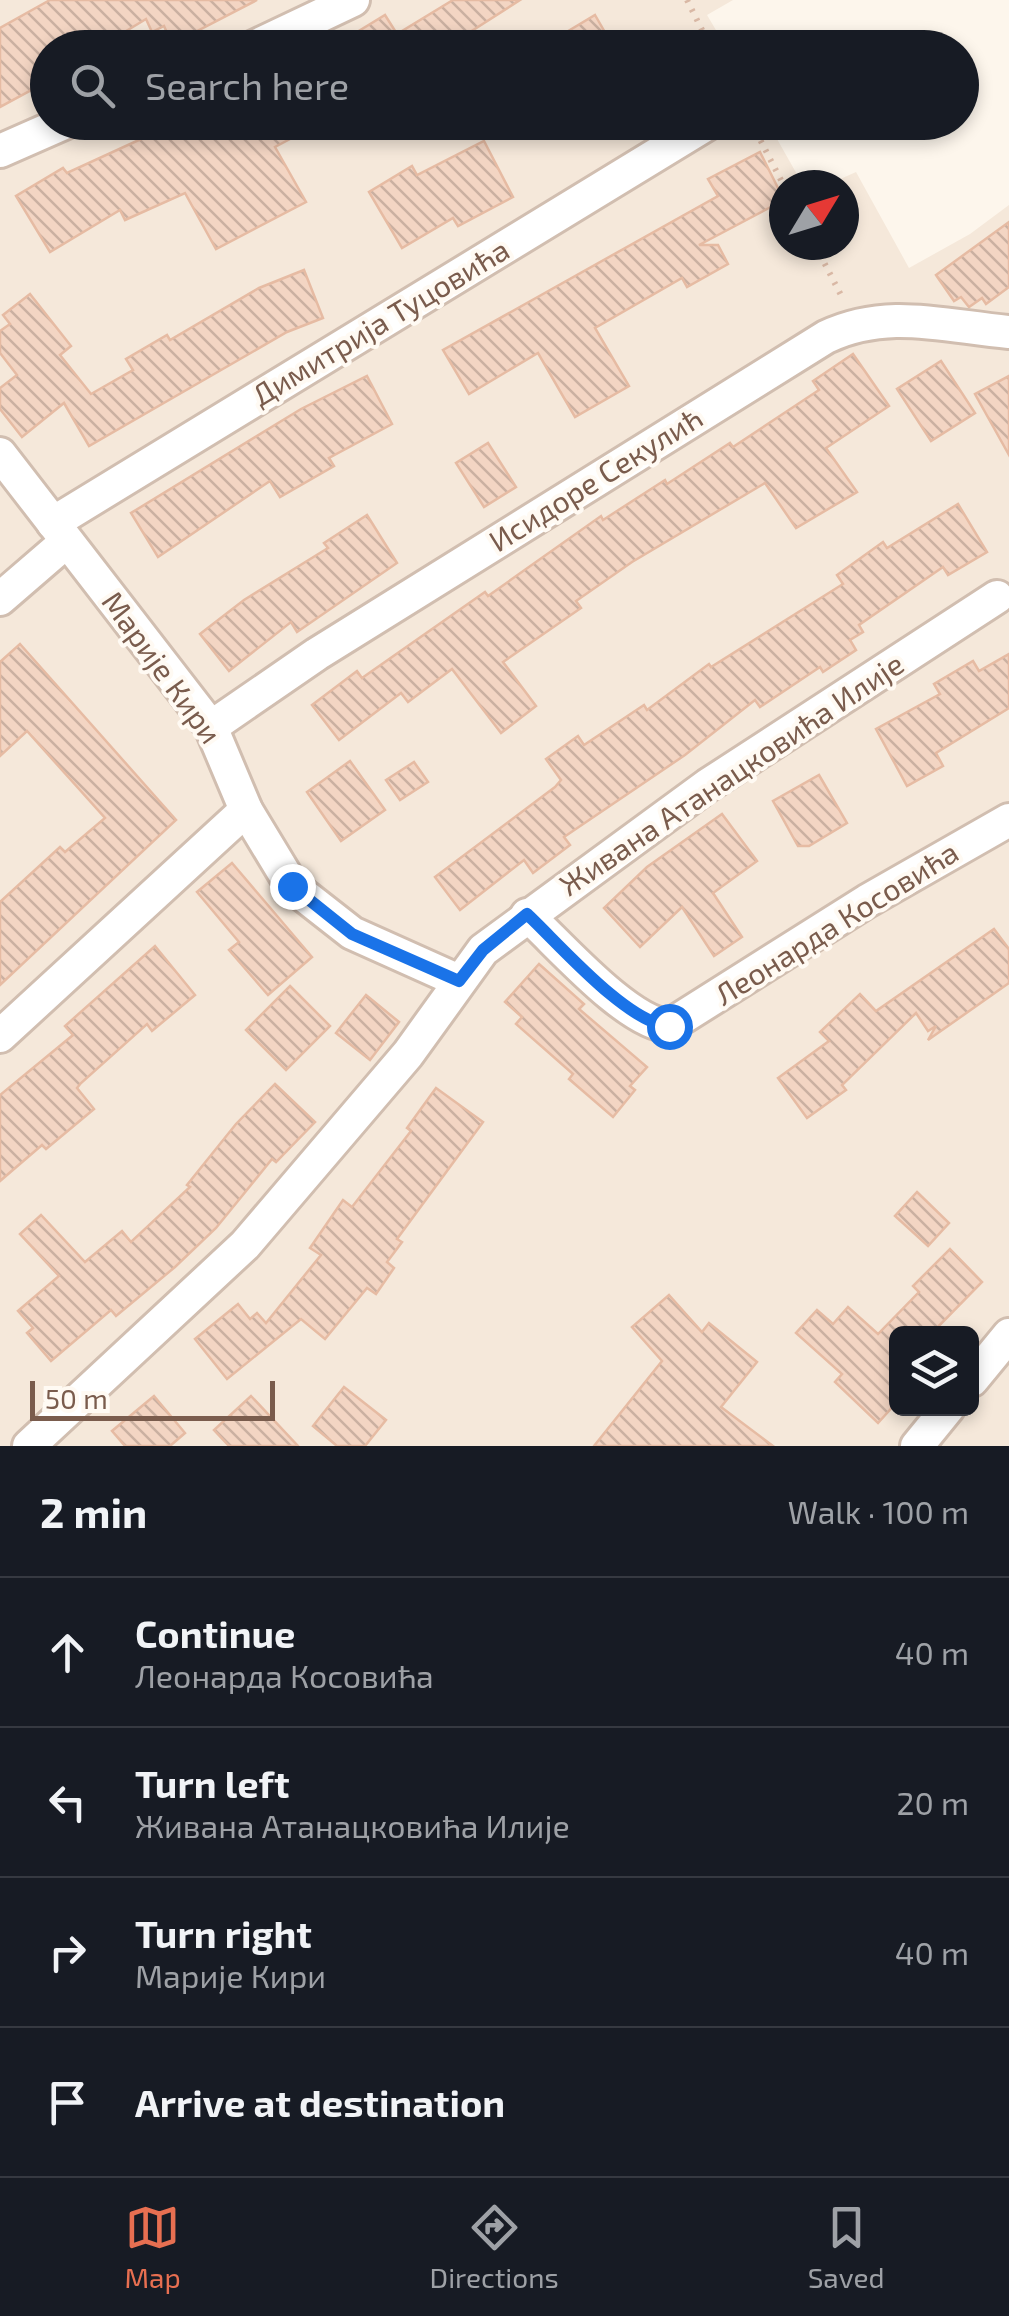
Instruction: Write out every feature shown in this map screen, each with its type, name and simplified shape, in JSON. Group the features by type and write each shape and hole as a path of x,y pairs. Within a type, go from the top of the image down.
{"street":[{"path":"290,30 353,0"},
{"path":"0,151 30,138"},
{"name":"Димитрија Туцовића","path":"0,599 59,532 681,140"},
{"name":"Исидоре Секулић","path":"211,728 317,654 856,323 885,318 1009,332"},
{"name":"Марије Кири","path":"0,454 211,728 246,810 292,886 320,913 352,934 459,981"},
{"name":"Живана Атанацковића Илије","path":"30,1446 245,1245 408,1054 483,950 527,914 708,785 997,598"},
{"path":"0,1036 246,810"},
{"name":"Леонарда Косовића","path":"527,914 610,992 653,1024 669,1026 867,901 1009,820"},
{"path":"979,1371 1009,1335"},
{"path":"917,1446 941,1416"}],"path":[{"path":"686,0 702,30"},
{"path":"760,140 776,170"},
{"path":"823,260 856,323"}],"shaded area":[{"path":"0,0 733,0 707,15 716,30 30,30 30,140 778,140 795,170 769,170 769,260 859,260 859,177 909,268 970,234 1009,205 1009,1446 0,1446"}],"building":[{"path":"50,0 257,0 199,30 166,30 164,26 151,30 146,19 128,30 30,30 30,91 0,107 0,28"},
{"path":"453,0 520,0 473,30 404,30"},
{"path":"385,15 394,30 360,30"},
{"path":"595,15 604,30 570,30"},
{"path":"139,140 288,140 275,147 306,202 216,249 185,193 125,220 120,210 50,252 16,196 63,168 67,173"},
{"path":"484,141 513,197 458,226 453,218 402,248 369,192 412,166 417,175"},
{"path":"760,152 769,170 769,208 699,245 718,245 728,264 687,287 682,278 595,328 629,386 575,417 538,353 469,394 443,350 718,196 708,179"},
{"path":"1009,222 1009,287 986,304 982,298 969,307 961,297 954,301 936,275"},
{"path":"304,270 323,318 287,332 89,446 64,403 22,437 0,409 0,388 17,375 0,353 0,331 10,324 3,315 30,294 71,346 60,355 91,394 133,370 126,359 167,335 170,340 259,288"},
{"path":"853,354 889,406 826,448 857,492 796,528 765,483 632,562 576,601 581,608 503,662 536,706 501,733 452,669 408,702 401,693 339,740 312,705 357,671 362,678 485,592 488,596 601,516 603,520 665,480 667,484 730,443 733,447 819,390 813,381"},
{"path":"941,361 975,413 931,441 897,389"},
{"path":"367,376 392,424 329,458 334,466 280,497 270,481 158,557 131,513 301,409"},
{"path":"1009,376 1009,455 975,394"},
{"path":"488,443 516,487 484,507 456,463"},
{"path":"958,504 987,552 948,575 943,567 859,625 863,632 850,640 856,650 823,672 820,667 760,707 755,700 685,755 564,837 570,845 533,873 524,860 460,910 435,877 555,787 561,780 546,759 578,736 584,745 644,705 647,710 709,664 711,667 843,584 837,575 883,542 887,548"},
{"path":"367,515 397,563 297,632 291,622 229,671 200,634 244,600 328,548 324,543"},
{"path":"20,644 176,820 0,985 0,902 60,847 65,852 105,818 27,731 0,756 0,662"},
{"path":"1009,654 1009,708 936,753 943,766 907,786 876,729 940,694 934,684 973,661 979,671"},
{"path":"350,761 385,810 341,841 307,792"},
{"path":"414,762 428,782 400,800 386,780"},
{"path":"819,775 847,823 809,846 798,846 773,801"},
{"path":"722,814 757,861 713,893 742,937 714,956 682,907 640,947 604,908 647,867"},
{"path":"232,863 312,957 268,995 229,950 239,942 197,892"},
{"path":"994,929 1009,949 1009,983 928,1040 936,1026 928,1031 916,1013 842,1085 846,1090 807,1118 778,1078 829,1041 820,1032 860,994 876,1011"},
{"path":"155,946 195,995 152,1031 147,1024 81,1083 77,1088 94,1109 46,1149 42,1145 0,1181 0,1095 73,1035 65,1026"},
{"path":"539,964 584,1004 579,1009 647,1067 630,1086 635,1090 613,1117 569,1079 573,1074 516,1024 522,1017 505,1002"},
{"path":"290,986 330,1026 286,1070 246,1030"},
{"path":"366,995 399,1022 370,1060 336,1033"},
{"path":"275,1084 315,1122 276,1162 272,1159 216,1228 175,1267 116,1316 111,1310 51,1361 27,1333 33,1328 18,1311 59,1276 20,1234 41,1215 85,1262 122,1231 131,1242 190,1187 187,1185 236,1124"},
{"path":"436,1088 483,1122 397,1239 402,1242 387,1262 394,1268 376,1294 367,1288 325,1339 301,1319 227,1379 195,1339 238,1304 250,1319 257,1313 266,1323 321,1255 310,1248 343,1200 352,1207 411,1131 407,1128"},
{"path":"917,1192 949,1223 928,1246 895,1216"},
{"path":"950,1249 982,1282 939,1326 889,1326 889,1411 878,1423 835,1382 842,1374 796,1333 817,1310 833,1324 848,1307 878,1334 919,1292 913,1286"},
{"path":"669,1295 702,1332 709,1323 757,1362 721,1407 773,1446 594,1446 662,1361 632,1327"},
{"path":"344,1387 386,1420 365,1446 337,1446 313,1426"},
{"path":"154,1396 185,1433 170,1446 125,1446 112,1431"},
{"path":"251,1396 298,1446 229,1446 214,1430"}],"route":[{"path":"292,886 320,913 352,934 459,981 483,950 527,914 610,992 653,1024 669,1026"}]}
